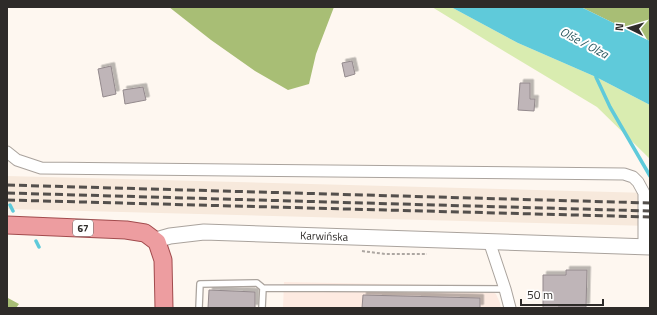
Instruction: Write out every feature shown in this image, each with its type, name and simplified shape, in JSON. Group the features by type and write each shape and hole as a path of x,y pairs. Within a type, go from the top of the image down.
{"main road":[{"name":"67","path":"7,225 126,230 145,233 156,240"},
{"name":"Karwińska","path":"156,240 170,236 204,232 647,246"},
{"path":"156,240 163,260 164,308"}],"street":[{"path":"7,152 17,160 41,168 624,174 633,177 638,182 644,193 647,246"},
{"path":"489,241 510,308"}],"lane":[{"path":"200,308 200,284 257,283 263,288 505,289"},
{"path":"262,308 263,288"}],"shaded area":[{"path":"7,176 650,193 650,226 7,209"},
{"path":"284,282 483,286 496,294 501,308 283,308"}],"green space":[{"path":"169,7 334,7 316,54 309,84 288,90 255,71 211,40"},
{"path":"432,7 451,7 518,43 596,77 650,105 650,159 597,107"},
{"path":"581,7 650,7 650,41"},
{"path":"7,298 19,304 16,308 7,308"}],"water":[{"name":"Olše / Olza","path":"451,7 581,7 650,41 650,105 596,77 518,43"}],"building":[{"path":"352,61 355,74 345,77 342,63"},
{"path":"111,66 116,94 103,97 98,69"},
{"path":"520,83 530,83 530,99 535,99 534,111 518,110"},
{"path":"143,87 146,100 125,104 123,90"},
{"path":"566,270 587,270 586,307 543,308 543,275 566,275"},
{"path":"209,290 255,292 255,308 208,308"},
{"path":"363,295 480,298 480,308 362,308"}],"waterway":[{"path":"596,73 596,77 610,107 650,176"},
{"path":"10,205 13,211"},
{"path":"36,241 39,247"}],"railway":[{"path":"7,185 650,203"},
{"path":"7,193 650,211"},
{"path":"7,200 650,217"}]}
